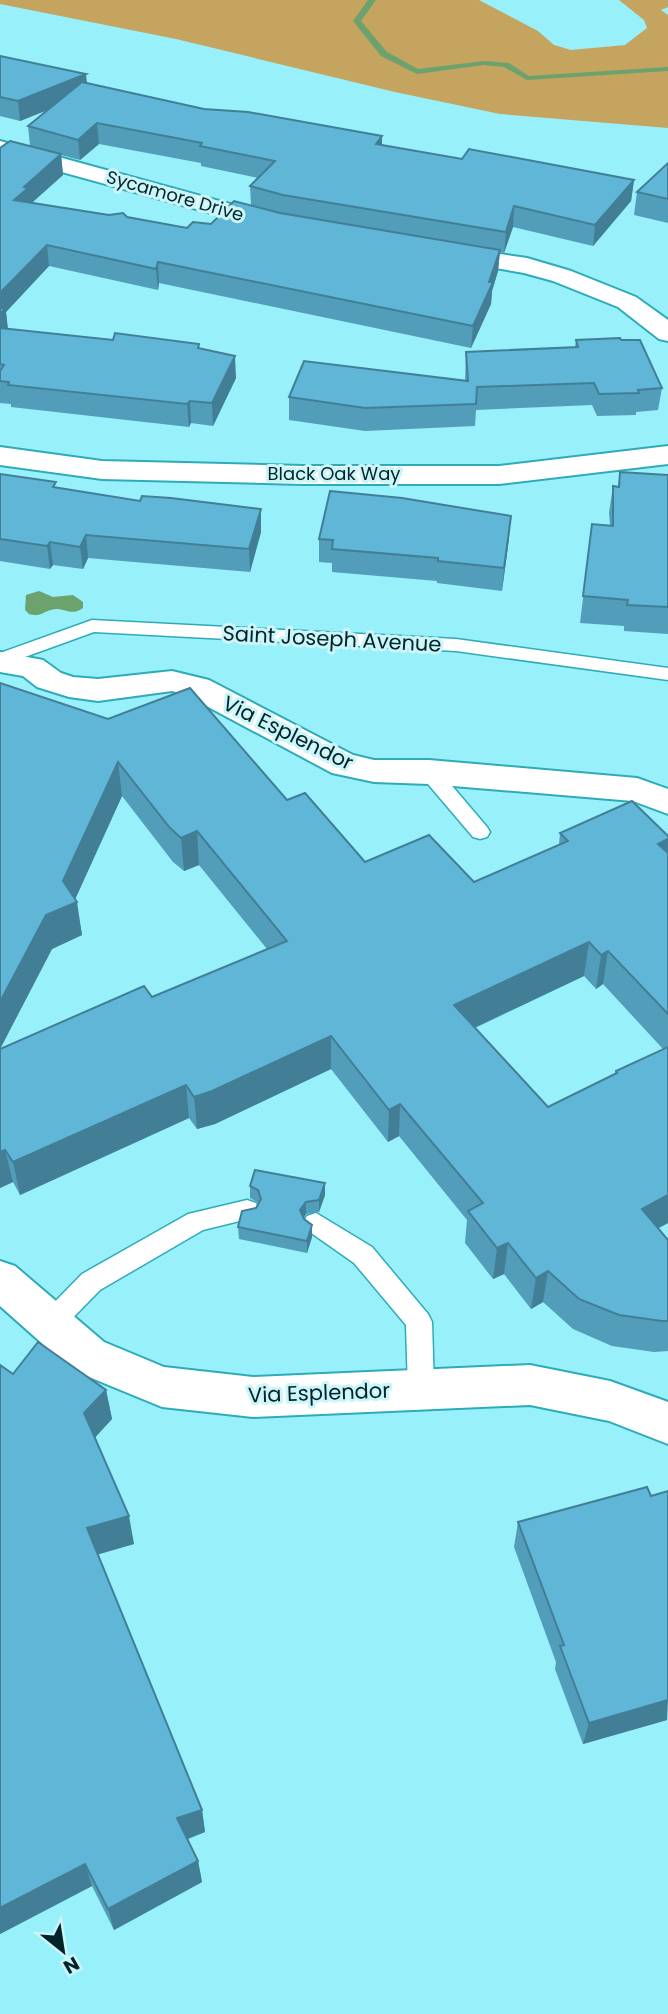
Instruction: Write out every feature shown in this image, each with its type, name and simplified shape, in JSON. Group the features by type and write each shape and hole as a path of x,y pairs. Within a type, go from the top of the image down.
{"street":[{"name":"Sycamore Drive","path":"0,148 302,229"},
{"path":"426,249 527,266 562,276 627,302 668,332"},
{"name":"Black Oak Way","path":"0,456 102,470 328,475 499,475 668,455"},
{"name":"Via Esplendor","path":"0,661 32,667 49,680 69,687 98,690 172,681 197,687 344,765 374,772 429,772 637,790 668,802"},
{"name":"Via Esplendor","path":"0,1279 88,1356 162,1387 253,1397 530,1385 610,1401 668,1423"}],"lane":[{"name":"Saint Joseph Avenue","path":"0,661 92,626 456,645 668,674"},
{"path":"429,772 480,832"},
{"path":"50,1324 91,1282 115,1268 197,1221 247,1210"},
{"path":"316,1223 363,1255 419,1321 421,1389"}],"shaded area":[{"path":"0,0 479,0 538,31 554,45 571,50 625,45 647,28 644,20 619,0 668,0 668,7 661,10 668,15 668,128 500,114 395,92 176,39 0,4"},
{"path":"39,591 53,597 73,595 83,602 83,608 76,612 56,609 37,615 29,614 25,610 26,595"}],"building":[{"path":"0,56 86,74 18,101 0,97"},
{"path":"82,82 204,109 248,112 382,136 376,144 462,159 469,149 634,180 595,225 514,206 506,232 283,195 250,186 275,161 200,146 202,143 97,123 78,140 28,126"},
{"path":"10,141 61,154 24,187 28,188 14,200 109,215 123,213 127,217 187,228 193,222 211,224 234,201 280,213 500,250 489,282 493,282 473,326 158,262 156,269 47,245 0,293 0,148"},
{"path":"668,163 668,199 637,192"},
{"path":"0,328 113,340 115,333 199,344 198,348 235,356 212,403 190,401 187,404 8,385 9,382 0,381 0,371 4,365 0,364"},
{"path":"576,340 640,340 662,388 638,390 639,393 599,394 594,383 477,387 476,404 365,408 289,397 304,361 468,381 466,352 578,347"},
{"path":"620,472 668,475 668,607 627,605 628,600 583,596 592,524 613,526 613,486 619,487"},
{"path":"0,474 56,482 53,487 140,501 142,496 261,509 249,549 86,535 80,547 50,542 47,546 0,539"},
{"path":"330,491 402,498 511,516 504,568 438,561 438,558 332,549 333,540 319,539"},
{"path":"0,683 108,719 190,688 287,800 305,793 365,862 429,835 474,882 568,841 560,833 632,801 668,836 668,839 658,844 668,853 668,1014 608,951 601,955 589,942 454,1005 548,1107 668,1047 668,1195 642,1209 668,1240 668,1321 619,1315 579,1299 548,1271 536,1278 508,1243 497,1248 468,1211 483,1203 400,1104 389,1110 331,1036 212,1091 194,1097 186,1085 13,1162 5,1150 0,1152 0,1049 144,986 152,997 287,941 197,831 181,838 118,762 63,881 77,902 46,915 0,1002"},
{"path":"255,1170 325,1183 319,1200 306,1202 300,1210 304,1219 312,1225 307,1241 238,1227 242,1211 256,1208 261,1199 258,1190 250,1186"},
{"path":"38,1342 106,1390 84,1413 129,1516 87,1528 202,1810 177,1818 198,1861 108,1909 85,1864 0,1908 0,1365 13,1374"},
{"path":"647,1487 651,1496 668,1491 668,1700 589,1723 560,1646 564,1645 518,1522"}],"waterway":[{"path":"372,0 357,21 384,54 417,72 484,63 506,65 527,78 668,69"}]}
